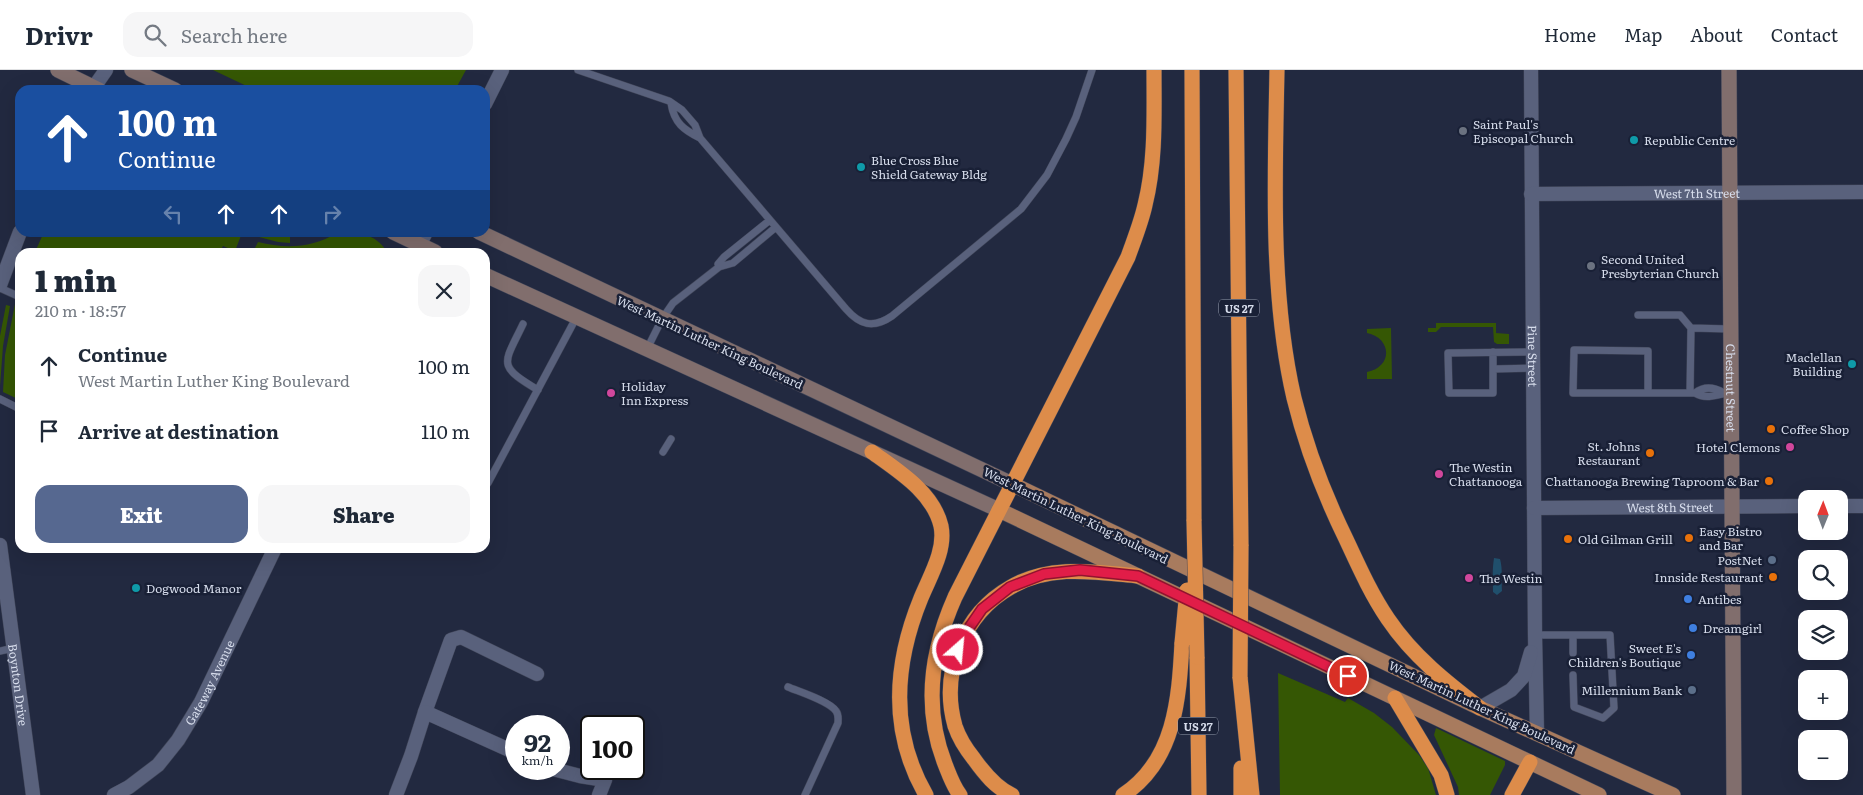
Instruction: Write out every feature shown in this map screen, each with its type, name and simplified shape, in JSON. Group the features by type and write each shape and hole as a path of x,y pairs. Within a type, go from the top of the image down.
{"highway":[{"path":"960,795 939,750 933,717 931,689 933,665 944,621 998,510 1128,257 1145,205 1154,143 1154,70"},
{"name":"US 27","path":"1192,70 1194,521 1199,795"},
{"name":"US 27","path":"1236,70 1241,546 1240,795"},
{"path":"1276,70 1276,191 1280,300 1286,354 1294,397 1314,467 1337,522 1368,586 1388,619 1422,660 1443,680 1480,708"},
{"path":"872,452 920,490 936,512 942,533 940,551 914,616 905,647 900,684 899,711 905,747 917,779 926,795"},
{"path":"1123,795 1135,787 1153,767 1166,746 1175,720 1180,684 1182,643 1194,521"},
{"path":"1012,795 991,780 978,766 964,745 956,726 952,704 952,684 954,661 962,638 982,609 1010,587 1044,574 1080,570 1138,576"},
{"path":"1240,677 1252,795"},
{"path":"1395,698 1441,775 1447,795"},
{"path":"1512,795 1530,762"}],"main road":[{"path":"58,70 87,85"},
{"path":"132,70 164,85"},
{"name":"Chestnut Street","path":"1729,70 1731,329 1728,393 1732,507 1734,795"},
{"path":"406,237 421,243"},
{"name":"West Martin Luther King Boulevard","path":"490,237 1480,708 1673,795"},
{"path":"490,278 998,510 1599,795"}],"street":[{"path":"97,85 106,70"},
{"path":"490,94 502,70"},
{"name":"Pine Street","path":"1531,70 1537,733"},
{"name":"West 7th Street","path":"1531,194 1863,192"},
{"path":"0,286 18,237"},
{"name":"West 8th Street","path":"1534,508 1798,506"},
{"path":"1848,506 1863,506"},
{"name":"Boynton Drive","path":"0,545 7,650 33,795"},
{"name":"Gateway Avenue","path":"114,795 129,788 158,765 178,740 201,702 273,553"},
{"path":"396,795 451,640 461,637 537,674"},
{"name":"Pine Street","path":"1480,708 1511,690 1524,676 1535,638"},
{"path":"426,712 505,748"},
{"path":"570,774 605,780 598,795"}],"lane":[{"path":"578,70 664,98 682,110 695,125 700,138 776,227 856,320 866,324 885,321 1021,209 1047,175 1066,139 1076,117 1092,70"},
{"path":"671,103 674,116 684,129 700,138"},
{"path":"719,267 718,264 724,257 770,220"},
{"path":"647,349 662,319 673,303 719,267 733,263 776,227"},
{"path":"0,286 15,294"},
{"path":"1638,314 1680,315 1691,328 1693,393"},
{"path":"490,479 576,318"},
{"path":"523,324 506,358 514,376 538,390"},
{"path":"1691,328 1731,329"},
{"path":"1648,393 1648,351 1574,350 1573,393 1648,393 1693,393 1701,388 1717,388 1728,393"},
{"path":"1493,352 1493,393 1448,393 1448,353 1493,352 1533,352"},
{"path":"1493,369 1533,368"},
{"path":"0,399 15,406"},
{"path":"663,452 671,439"},
{"path":"1535,638 1610,634 1614,708 1603,718 1574,707 1573,675"},
{"path":"1573,635 1573,652"},
{"path":"788,687 835,709 839,716 838,723 805,795"}],"green space":[{"path":"213,70 466,70 458,85 244,85"},
{"path":"42,237 240,237 236,248 223,246 222,248 37,248"},
{"path":"259,237 290,237 290,243"},
{"path":"372,237 384,248 255,248 258,242 279,246 299,246 328,238"},
{"path":"15,304 15,398 3,392 5,355"},
{"path":"6,305 10,306 3,346 0,386 0,336"},
{"path":"1436,323 1496,323 1496,333 1509,334 1509,344 1497,344 1494,342 1493,327 1441,327 1436,332 1428,332 1428,328 1436,328"},
{"path":"1391,328 1392,379 1367,379 1367,372 1381,364 1385,359 1386,352 1381,340 1367,333 1367,329"},
{"path":"1278,673 1345,702 1348,698 1374,713 1392,727 1419,755 1428,768 1436,795 1280,795"},
{"path":"1436,728 1505,761 1505,765 1490,795 1459,795 1458,787 1434,735"}],"water":[{"path":"1494,558 1500,559 1501,567 1502,591 1497,595 1493,592"}],"place":[{"name":"Saint Paul's Episcopal Church","path":"1463,131"},
{"name":"Republic Centre","path":"1634,140"},
{"name":"Blue Cross Blue Shield Gateway Bldg","path":"861,167"},
{"name":"Second United Presbyterian Church","path":"1591,266"},
{"name":"Maclellan Building","path":"1852,364"},
{"name":"Holiday Inn Express","path":"611,393"},
{"name":"Coffee Shop","path":"1771,429"},
{"name":"Hotel Clemons","path":"1790,447"},
{"name":"St. Johns Restaurant","path":"1650,453"},
{"name":"The Westin Chattanooga","path":"1439,474"},
{"name":"Chattanooga Brewing Taproom & Bar","path":"1769,481"},
{"name":"Easy Bistro and Bar","path":"1689,538"},
{"name":"Old Gilman Grill","path":"1568,539"},
{"name":"PostNet","path":"1772,560"},
{"name":"Innside Restaurant","path":"1773,577"},
{"name":"The Westin","path":"1469,578"},
{"name":"Dogwood Manor","path":"136,588"},
{"name":"Antibes","path":"1688,599"},
{"name":"Dreamgirl","path":"1693,628"},
{"name":"Sweet E's Children's Boutique","path":"1691,655"},
{"name":"Millennium Bank","path":"1692,690"}],"route":[{"path":"958,650 962,638 982,609 1010,587 1044,574 1080,570 1138,576 1348,676"}]}
